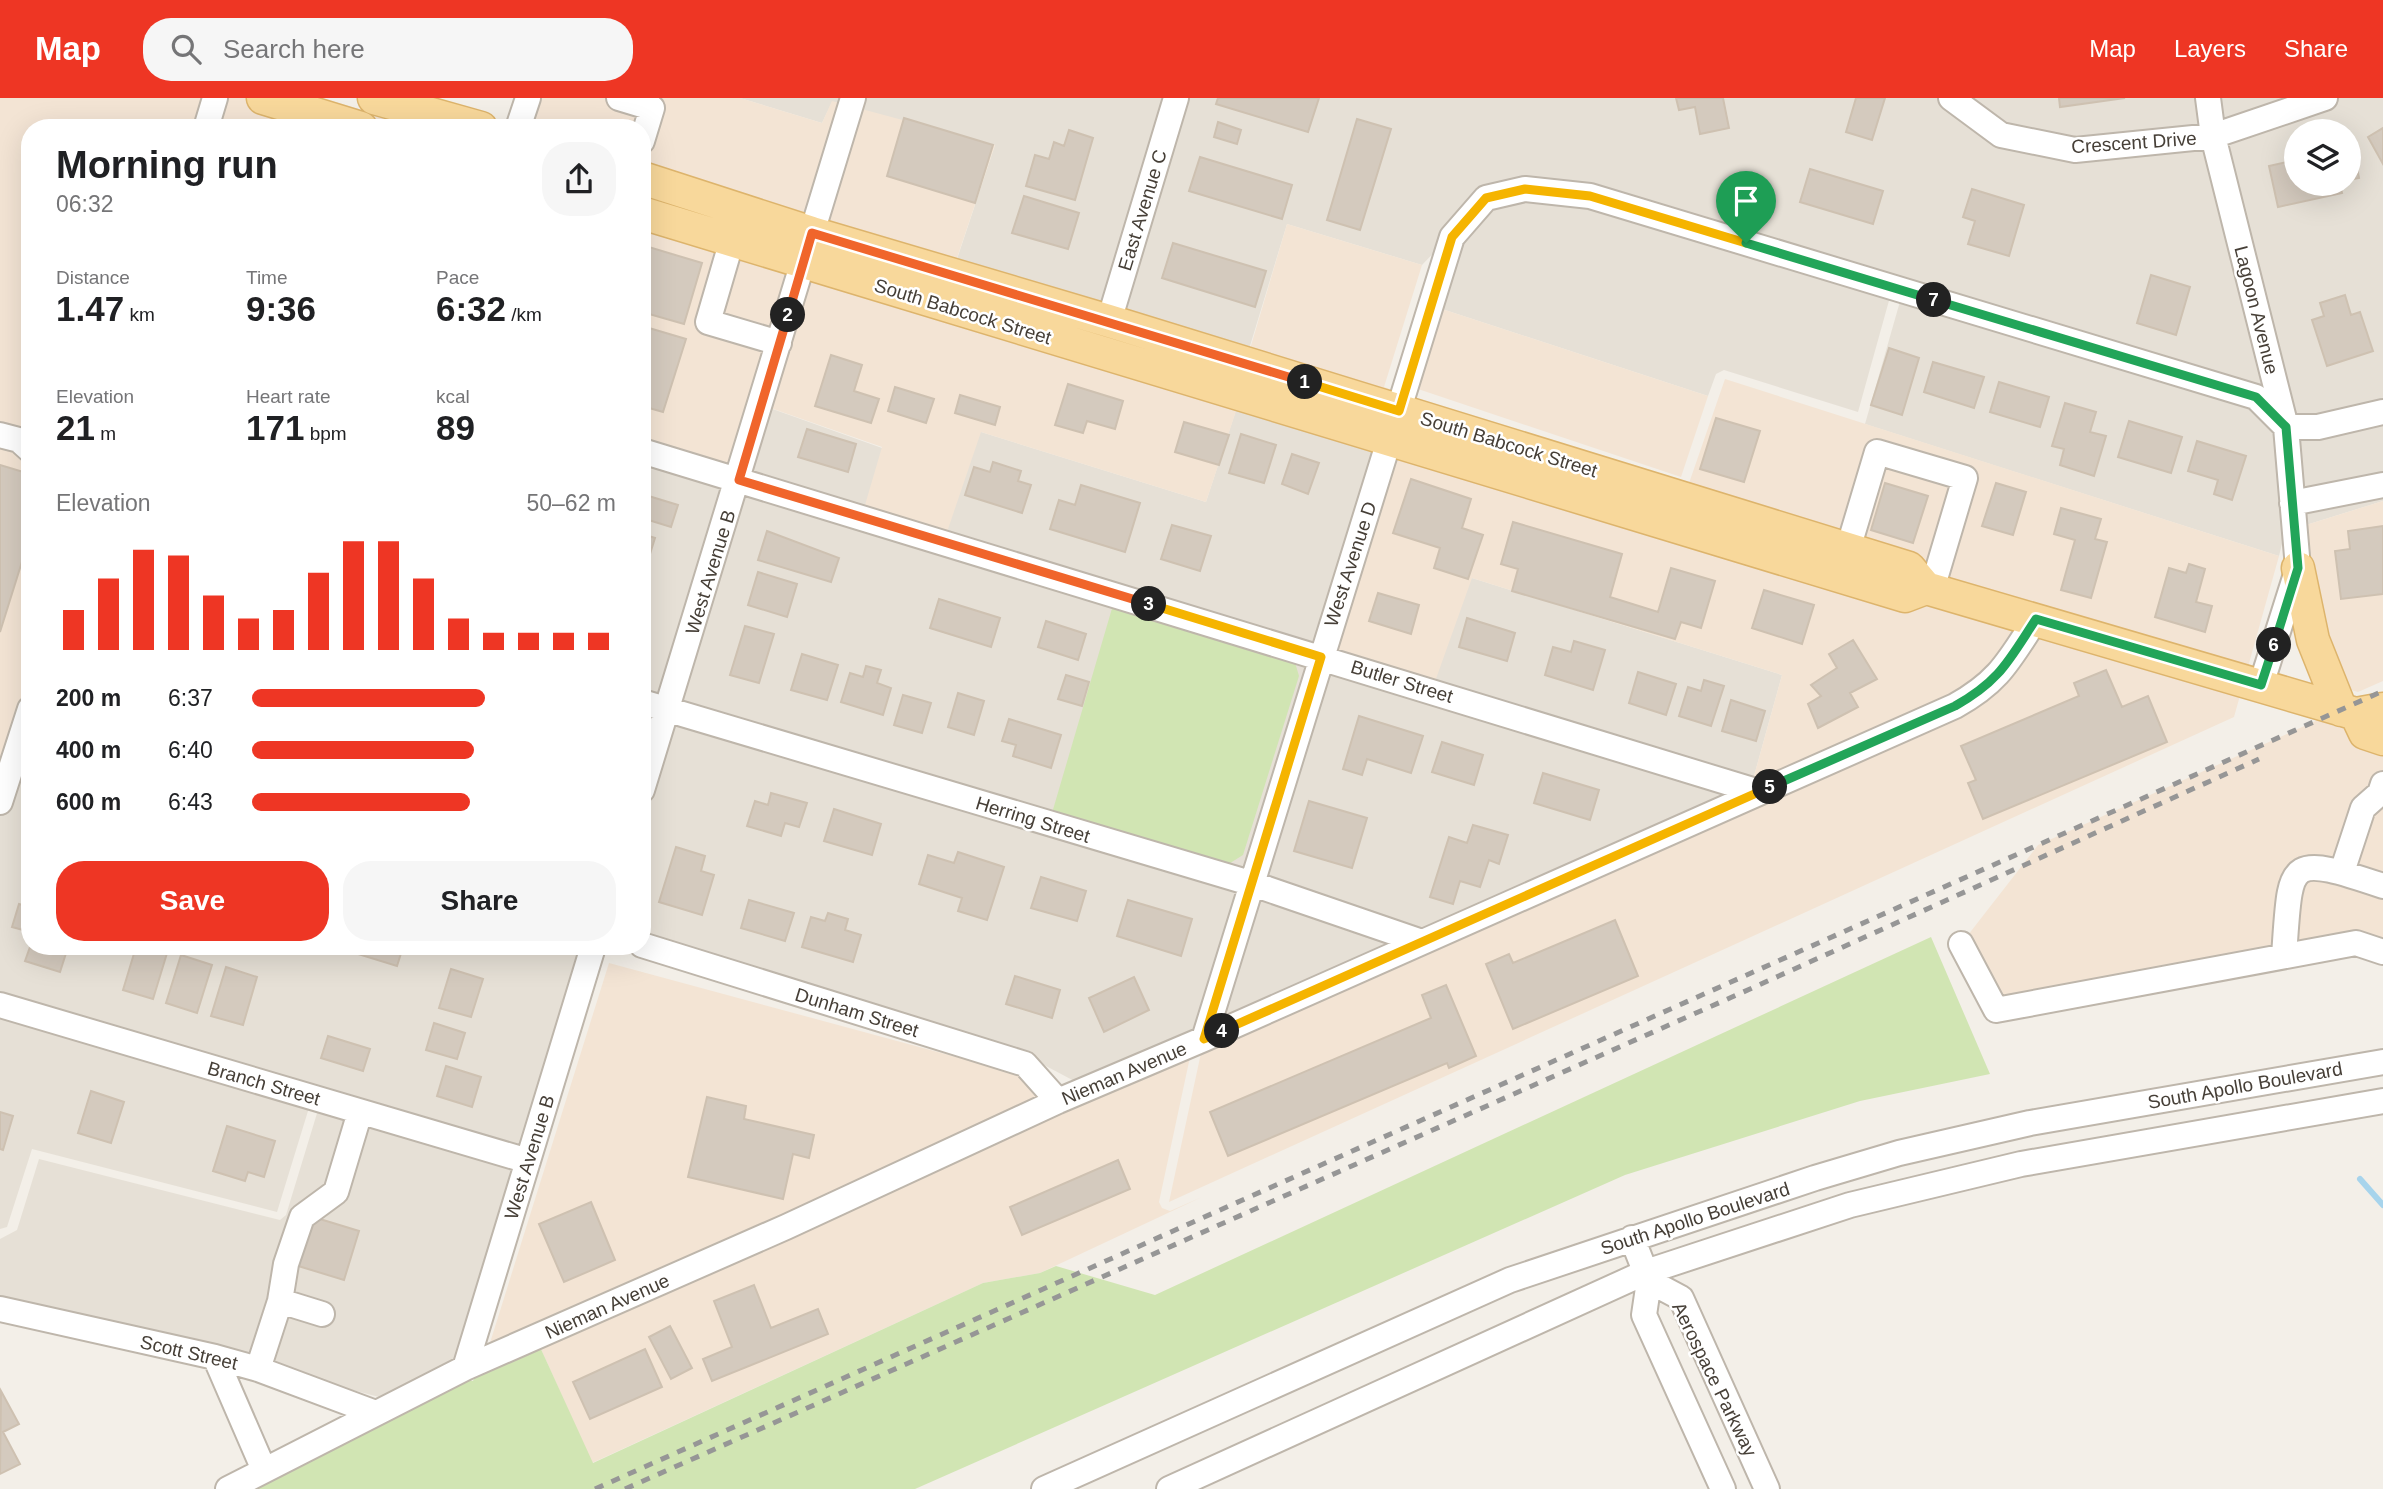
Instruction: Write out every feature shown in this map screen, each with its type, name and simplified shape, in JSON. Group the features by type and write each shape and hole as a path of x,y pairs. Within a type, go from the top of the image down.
{"main road":[{"path":"262,98 331,119"},
{"path":"374,98 449,119"},
{"name":"South Babcock Street","path":"651,182 808,248 1390,440 1905,597 1929,588"},
{"name":"South Babcock Street","path":"651,216 732,240 808,248 1109,321 1909,568 1929,588 2261,685 2360,711 2365,733 2383,739"},
{"path":"2298,568 2313,640 2360,711"}],"street":[{"path":"209,119 215,98"},
{"path":"522,119 528,98"},
{"path":"619,98 652,108 649,119"},
{"name":"West Avenue B","path":"651,761 739,480 853,98"},
{"name":"East Avenue C","path":"1109,321 1176,98"},
{"name":"Crescent Drive","path":"1951,98 2001,135 2075,150 2214,136 2325,98"},
{"name":"Lagoon Avenue","path":"2208,98 2214,136 2286,427 2298,568 2261,685"},
{"name":"West Avenue D","path":"1204,1039 1250,883 1452,237 1486,198 1525,189 1590,196 2256,397 2286,427"},
{"path":"732,240 708,322 779,343"},
{"path":"2286,427 2318,427 2383,412"},
{"path":"0,435 21,442"},
{"path":"1848,549 1877,452 1965,478 1929,588"},
{"name":"Butler Street","path":"651,454 1759,792"},
{"path":"2292,503 2383,485"},
{"name":"Nieman Avenue","path":"228,1489 373,1412 465,1368 786,1227 1058,1101 1955,706 1981,691 2000,675 2036,619"},
{"name":"Herring Street","path":"651,705 1250,883 1422,942"},
{"path":"0,802 21,759"},
{"path":"2342,872 2363,808 2382,791"},
{"path":"2284,956 2288,890 2292,877 2300,869 2314,866 2383,886"},
{"path":"1961,944 1996,1010 2356,943 2383,953"},
{"name":"Dunham Street","path":"651,948 1024,1065 1058,1101"},
{"name":"West Avenue B","path":"465,1368 591,955"},
{"name":"Branch Street","path":"0,1005 528,1161"},
{"name":"South Apollo Boulevard","path":"1044,1489 1510,1279 1632,1238 1899,1153 2030,1123 2383,1062"},
{"name":"South Apollo Boulevard","path":"1169,1489 1648,1276 1850,1205 2021,1164 2383,1101"},
{"path":"258,1369 280,1301 286,1264 302,1216 336,1192 360,1112"},
{"path":"1632,1238 1648,1276"},
{"name":"Aerospace Parkway","path":"1723,1489 1644,1315 1648,1276 1681,1298 1768,1489"},
{"path":"280,1301 322,1314"},
{"name":"Scott Street","path":"0,1309 215,1357 258,1369 373,1412"},
{"path":"215,1357 264,1470"}],"shaded area":[{"path":"0,98 323,98 390,119 21,119 21,733 0,789"},
{"path":"534,98 740,98 822,123 832,101 995,145 955,264 1247,359 1287,224 1422,265 1384,387 1687,489 1725,379 2279,556 2234,717 1169,1202 1204,1039 1759,791 1754,776 1782,675 1472,578 1432,690 1321,657 1386,452 1237,408 1206,502 981,432 947,532 865,505 882,447 762,405 739,480 651,454 651,119 526,119"},
{"path":"740,98 2383,98 2383,412 2286,427 2292,503 2279,556 1865,424 1903,291 1590,196 1486,198 1422,265 1287,224 1246,359 955,265 995,145 832,102 822,123"},
{"path":"1527,200 1588,206 1890,297 1858,412 1724,370 1716,374 1708,396 1442,309 1462,242 1493,208"},
{"path":"1442,309 1708,396 1681,477 1418,389"},
{"path":"761,405 882,448 981,432 1206,502 1237,407 1386,452 1472,578 1782,675 1754,776 1696,810 1078,1083 1029,1057 651,947 651,448"},
{"path":"2383,423 2383,501 2306,525 2298,438"},
{"path":"2383,501 2383,681 2358,692 2345,688 2324,638 2309,567 2306,525"},
{"path":"2383,691 2383,952 2356,943 1996,1010 1961,944 2038,845"},
{"path":"21,737 21,955 591,955 528,1161 312,1098 277,1212 32,1149 7,1227 0,1229 0,802"},
{"path":"609,963 1019,1074 1040,1097 780,1218 489,1346"},
{"path":"1190,1057 1159,1202 1162,1208 1170,1211 1202,1197 1040,1273 983,1283 592,1463 540,1347 1064,1110"},
{"path":"318,1110 513,1168 455,1361 379,1397 0,1296 0,1239 17,1230 39,1159 280,1220 286,1215"}],"green space":[{"path":"1113,605 1294,659 1299,676 1243,855 1227,865 1052,813"},
{"path":"1931,937 1990,1074 1860,1101 1625,1175 915,1489 251,1489 375,1424 382,1425 384,1420 467,1379 473,1381 475,1376 540,1347 593,1463 983,1283 1040,1273 1056,1266 1155,1295"}],"building":[{"path":"1218,98 1319,98 1308,132 1216,104"},
{"path":"1676,98 1723,98 1729,128 1700,134 1695,107 1679,110"},
{"path":"1856,98 1885,98 1872,140 1846,132"},
{"path":"2059,98 2125,98 2060,107"},
{"path":"904,118 993,145 975,203 887,176"},
{"path":"1357,119 1391,129 1360,230 1327,220"},
{"path":"1218,122 1241,130 1237,144 1214,137"},
{"path":"2383,128 2383,164 2368,137"},
{"path":"1069,130 1093,138 1075,200 1026,186 1035,155 1049,159 1054,142 1064,146"},
{"path":"1200,157 1292,185 1282,219 1189,191"},
{"path":"2284,163 2284,196 2328,196 2278,207 2269,166"},
{"path":"1810,169 1883,191 1873,224 1800,202"},
{"path":"1972,189 2024,205 2009,256 1968,244 1975,221 1963,217"},
{"path":"1024,196 1079,213 1068,249 1012,233"},
{"path":"1173,243 1266,271 1255,307 1162,278"},
{"path":"651,248 702,263 684,324 651,315"},
{"path":"2151,275 2190,287 2176,335 2137,323"},
{"path":"2345,295 2351,315 2360,312 2373,351 2327,366 2312,320 2324,316 2320,303"},
{"path":"651,329 686,339 663,412 651,409"},
{"path":"1889,348 1919,358 1902,415 1871,405"},
{"path":"831,355 862,365 854,391 879,399 871,423 815,406"},
{"path":"1933,362 1984,377 1974,408 1924,392"},
{"path":"1999,382 2049,397 2040,427 1990,412"},
{"path":"1068,384 1123,401 1115,429 1087,421 1083,433 1055,425"},
{"path":"895,387 934,399 926,423 888,411"},
{"path":"960,395 1000,407 995,425 955,413"},
{"path":"2065,403 2096,412 2090,432 2106,436 2094,476 2060,465 2064,449 2052,446"},
{"path":"1716,418 1760,431 1744,482 1700,469"},
{"path":"2129,421 2182,437 2171,473 2118,457"},
{"path":"1184,422 1229,435 1219,465 1175,452"},
{"path":"807,429 856,444 848,472 798,457"},
{"path":"1241,434 1276,445 1264,483 1229,473"},
{"path":"2197,441 2246,456 2232,500 2214,494 2218,480 2188,471"},
{"path":"1292,454 1319,463 1308,494 1282,484"},
{"path":"993,462 1021,471 1018,481 1031,485 1022,513 965,495 974,467 990,472"},
{"path":"0,465 21,471 21,565 0,632"},
{"path":"1411,479 1471,499 1462,528 1483,535 1468,579 1434,568 1440,548 1393,533"},
{"path":"1885,483 1928,496 1913,543 1871,530"},
{"path":"1996,483 2026,492 2013,535 1982,526"},
{"path":"1081,485 1140,503 1125,552 1050,529 1059,500 1075,505"},
{"path":"651,497 678,505 671,527 651,521"},
{"path":"2061,508 2101,519 2095,539 2107,542 2091,598 2061,590 2075,540 2054,534"},
{"path":"1513,522 1622,554 1610,597 1658,612 1671,568 1715,581 1701,628 1681,622 1675,639 1512,591 1518,569 1501,564"},
{"path":"1172,525 1211,536 1200,571 1161,559"},
{"path":"2383,526 2383,594 2341,599 2335,551 2350,549 2348,531"},
{"path":"767,531 839,558 831,582 758,560"},
{"path":"2189,564 2205,569 2196,602 2212,606 2205,632 2155,617 2169,568 2186,573"},
{"path":"758,572 797,584 787,617 748,605"},
{"path":"1764,590 1814,605 1802,644 1752,628"},
{"path":"1378,593 1419,605 1411,634 1369,621"},
{"path":"939,599 1000,618 991,647 930,628"},
{"path":"1467,618 1515,633 1507,661 1459,647"},
{"path":"1046,621 1086,634 1078,660 1038,647"},
{"path":"745,626 774,634 759,683 730,675"},
{"path":"1853,640 1877,679 1850,693 1858,707 1818,728 1808,704 1821,696 1811,685 1837,668 1829,654"},
{"path":"1574,641 1605,650 1593,690 1545,675 1553,647 1571,652"},
{"path":"802,654 838,665 827,700 791,690"},
{"path":"866,666 881,670 877,683 891,688 883,715 841,702 850,673 863,677"},
{"path":"2106,670 2122,707 2148,696 2167,742 1983,819 1968,783 1976,780 1961,746 2079,696 2074,683"},
{"path":"1638,672 1676,684 1666,715 1629,703"},
{"path":"1066,675 1089,682 1082,706 1058,699"},
{"path":"1704,680 1724,686 1711,726 1679,716 1688,687 1701,691"},
{"path":"958,693 984,701 974,735 948,727"},
{"path":"903,695 931,703 922,733 894,725"},
{"path":"1731,700 1765,711 1756,741 1722,731"},
{"path":"1359,716 1423,736 1411,773 1367,759 1362,775 1343,769"},
{"path":"1009,719 1061,735 1051,768 1013,756 1016,745 1002,741"},
{"path":"1442,742 1483,755 1474,785 1432,772"},
{"path":"1543,773 1599,790 1590,820 1534,803"},
{"path":"771,793 807,803 799,827 785,823 781,836 747,826 755,801 768,805"},
{"path":"1309,801 1367,818 1352,868 1294,851"},
{"path":"834,809 881,824 872,855 824,841"},
{"path":"1473,825 1508,835 1499,864 1489,860 1480,887 1460,881 1453,904 1430,897 1449,837 1467,843"},
{"path":"676,847 705,856 701,871 714,875 702,915 659,902"},
{"path":"958,852 1004,867 987,920 958,911 962,898 919,884 928,855 954,863"},
{"path":"1041,877 1086,891 1077,921 1031,908"},
{"path":"749,900 794,913 785,941 741,928"},
{"path":"1128,900 1192,919 1181,956 1117,936"},
{"path":"19,904 21,905 21,930 12,927"},
{"path":"828,913 848,919 845,930 861,935 853,962 802,947 811,917 825,921"},
{"path":"1615,920 1638,976 1513,1029 1486,964 1509,954 1513,963"},
{"path":"27,955 65,955 60,972 25,961"},
{"path":"134,955 166,955 153,999 123,990"},
{"path":"181,955 212,965 197,1013 166,1003"},
{"path":"361,955 400,955 397,966"},
{"path":"226,967 257,977 243,1025 211,1016"},
{"path":"451,969 483,979 471,1017 439,1008"},
{"path":"1015,976 1060,990 1052,1018 1006,1004"},
{"path":"1134,977 1149,1010 1104,1032 1089,998"},
{"path":"1446,985 1476,1056 1449,1068 1447,1063 1228,1156 1210,1112 1431,1018 1422,995"},
{"path":"434,1023 465,1033 457,1059 426,1050"},
{"path":"328,1036 370,1049 363,1071 321,1058"},
{"path":"446,1066 481,1077 472,1107 437,1096"},
{"path":"91,1091 124,1102 111,1143 78,1133"},
{"path":"707,1097 746,1106 744,1119 814,1135 809,1158 793,1154 783,1199 688,1177"},
{"path":"0,1112 13,1116 3,1150 0,1149"},
{"path":"227,1126 275,1141 264,1177 248,1172 245,1181 213,1171"},
{"path":"1118,1160 1130,1189 1022,1235 1010,1207"},
{"path":"591,1202 615,1260 564,1282 539,1224"},
{"path":"310,1216 359,1231 344,1280 295,1265"},
{"path":"754,1285 771,1328 818,1309 828,1334 712,1381 703,1359 732,1347 714,1301"},
{"path":"670,1326 692,1368 671,1379 649,1337"},
{"path":"645,1349 662,1387 590,1419 573,1382"},
{"path":"1,1391 19,1424 3,1432 20,1464 0,1474"}],"waterway":[{"path":"2360,1179 2383,1205"}],"railway":[{"path":"595,1489 2383,691"},
{"path":"625,1489 1750,989 2259,759"}],"route":[{"path":"1525,189 1590,196 1746,243 2256,397 2286,427 2298,568 2261,685 2036,619 2000,675 1981,691 1955,706 1204,1039 1321,657 739,480 812,233 1399,411 1452,237 1486,198 1525,189"}]}
